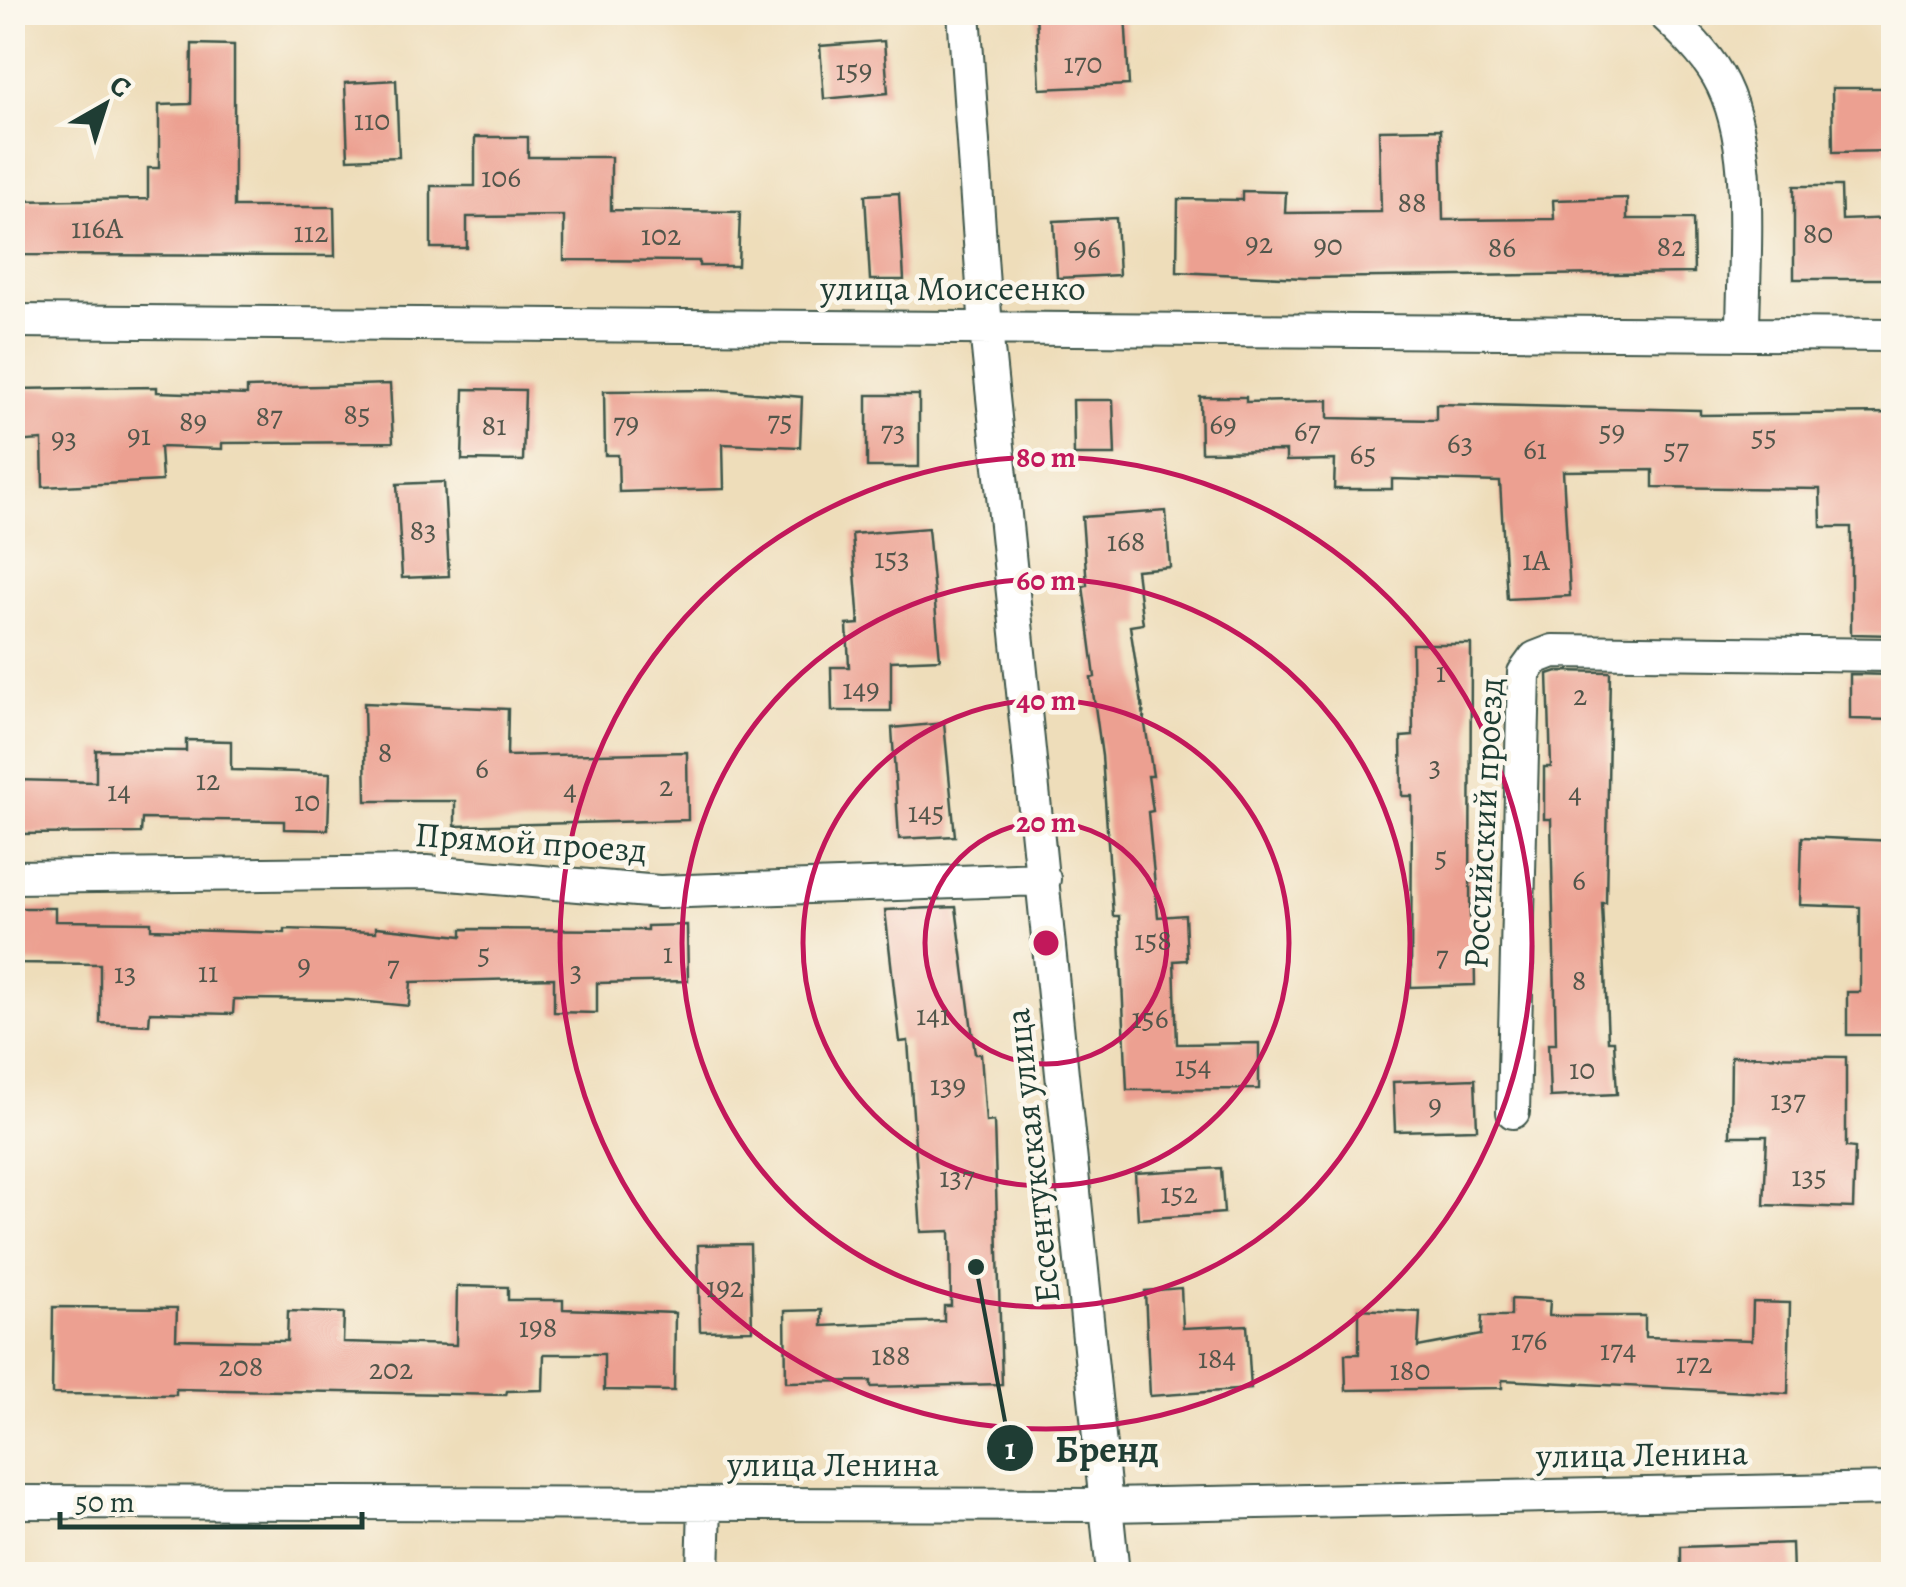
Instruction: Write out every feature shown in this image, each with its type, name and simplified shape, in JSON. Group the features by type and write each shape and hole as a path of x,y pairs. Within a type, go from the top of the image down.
{"street":[{"name":"Ессентукская улица","path":"964,12 986,329 1112,1574"},
{"path":"1662,12 1718,75 1733,112 1743,168 1743,334"},
{"name":"улица Моисеенко","path":"12,320 1894,334"},
{"name":"Российский проезд","path":"1513,1112 1518,779 1524,673 1535,658 1553,651 1572,650 1894,655"},
{"name":"Прямой проезд","path":"12,877 427,872 659,892 1044,879"},
{"name":"улица Ленина","path":"12,1502 1108,1505 1894,1489"},
{"path":"703,1574 704,1504"}],"building":[{"path":"1036,12 1125,12 1129,85 1040,89"},
{"path":"884,41 888,93 824,99 820,46"},
{"path":"192,44 234,45 234,207 334,207 335,256 15,255 14,201 148,199 148,168 159,168 159,105 191,104"},
{"path":"396,80 399,157 348,159 345,83"},
{"path":"1832,88 1894,88 1894,151 1833,152"},
{"path":"1441,129 1443,220 1554,219 1553,200 1627,198 1627,219 1693,219 1694,273 1304,278 1177,272 1178,199 1242,200 1242,191 1286,192 1285,213 1381,212 1379,130"},
{"path":"475,137 528,137 528,157 611,157 611,210 740,212 738,266 699,266 699,261 564,260 564,216 467,217 467,248 431,248 431,186 475,186"},
{"path":"1794,186 1841,186 1842,220 1894,218 1894,279 1794,279"},
{"path":"899,193 904,280 870,280 865,195"},
{"path":"1116,218 1119,275 1057,278 1054,221"},
{"path":"390,384 393,442 222,443 222,449 160,447 162,481 43,487 42,440 12,442 12,389 157,387 157,392 247,395 247,388"},
{"path":"464,389 525,390 523,461 462,460"},
{"path":"721,390 802,397 800,447 723,444 724,489 619,492 618,455 605,455 604,391"},
{"path":"867,395 919,395 919,467 867,467"},
{"path":"1200,397 1246,397 1246,402 1328,400 1328,418 1436,420 1436,404 1700,410 1700,415 1894,413 1894,635 1851,634 1851,527 1821,527 1820,489 1653,487 1653,470 1563,471 1570,596 1507,599 1500,482 1392,479 1392,489 1334,489 1335,460 1286,461 1286,451 1201,452"},
{"path":"1073,400 1113,400 1115,455 1074,455"},
{"path":"444,482 449,576 402,578 397,484"},
{"path":"1166,511 1170,567 1136,570 1143,624 1130,626 1153,776 1148,776 1153,811 1148,812 1158,917 1185,915 1187,960 1174,961 1177,1044 1259,1043 1259,1089 1127,1090 1119,916 1113,916 1102,756 1091,678 1095,677 1083,586 1087,585 1082,517"},
{"path":"928,528 940,659 891,661 891,711 832,711 831,667 849,667 847,625 859,624 852,534"},
{"path":"1412,644 1471,644 1470,925 1474,925 1475,985 1411,987 1412,796 1402,796 1401,737 1413,736"},
{"path":"1610,672 1606,903 1602,903 1608,1041 1614,1041 1617,1094 1550,1097 1548,1044 1556,1044 1551,819 1544,819 1544,767 1551,767 1548,674"},
{"path":"1850,674 1894,675 1894,720 1850,719"},
{"path":"364,703 508,709 507,756 687,752 688,820 455,826 455,801 366,801"},
{"path":"944,723 955,836 899,839 892,728"},
{"path":"186,740 231,741 231,770 330,773 328,830 284,829 284,821 142,819 141,833 13,834 16,780 96,782 96,750 186,751"},
{"path":"1802,837 1894,841 1894,1035 1847,1035 1847,992 1860,992 1860,907 1800,905"},
{"path":"956,907 975,1054 981,1054 986,1122 994,1121 1002,1384 871,1387 871,1381 786,1382 785,1311 822,1310 822,1326 944,1321 944,1306 951,1306 950,1231 921,1232 908,1041 900,1042 885,910"},
{"path":"12,908 55,908 55,921 151,922 151,929 285,933 285,929 376,932 376,927 462,936 462,929 647,930 647,926 687,925 688,981 597,983 597,1013 554,1012 554,978 411,982 409,1006 348,1000 234,999 233,1014 150,1012 149,1025 100,1023 100,964 12,963"},
{"path":"1731,1056 1846,1057 1846,1147 1855,1148 1853,1208 1764,1205 1767,1136 1730,1136"},
{"path":"1475,1079 1477,1129 1395,1131 1393,1082"},
{"path":"1221,1168 1224,1213 1138,1219 1135,1173"},
{"path":"750,1244 752,1330 700,1331 698,1245"},
{"path":"457,1286 508,1287 508,1300 563,1300 563,1309 675,1313 674,1391 604,1390 604,1354 544,1354 543,1390 507,1391 506,1395 176,1389 176,1395 52,1394 53,1307 177,1308 176,1339 287,1341 288,1311 344,1313 343,1342 456,1345"},
{"path":"1181,1288 1183,1328 1247,1325 1251,1389 1150,1396 1145,1291"},
{"path":"1511,1299 1550,1301 1549,1316 1645,1316 1645,1337 1752,1340 1753,1302 1790,1303 1788,1394 1502,1380 1502,1388 1346,1390 1345,1354 1359,1354 1359,1309 1420,1312 1418,1347 1481,1335 1482,1316 1511,1316"},
{"path":"1792,1543 1793,1574 1681,1574 1681,1547"}],"place":[{"name":"Бренд","path":"976,1267"}]}
